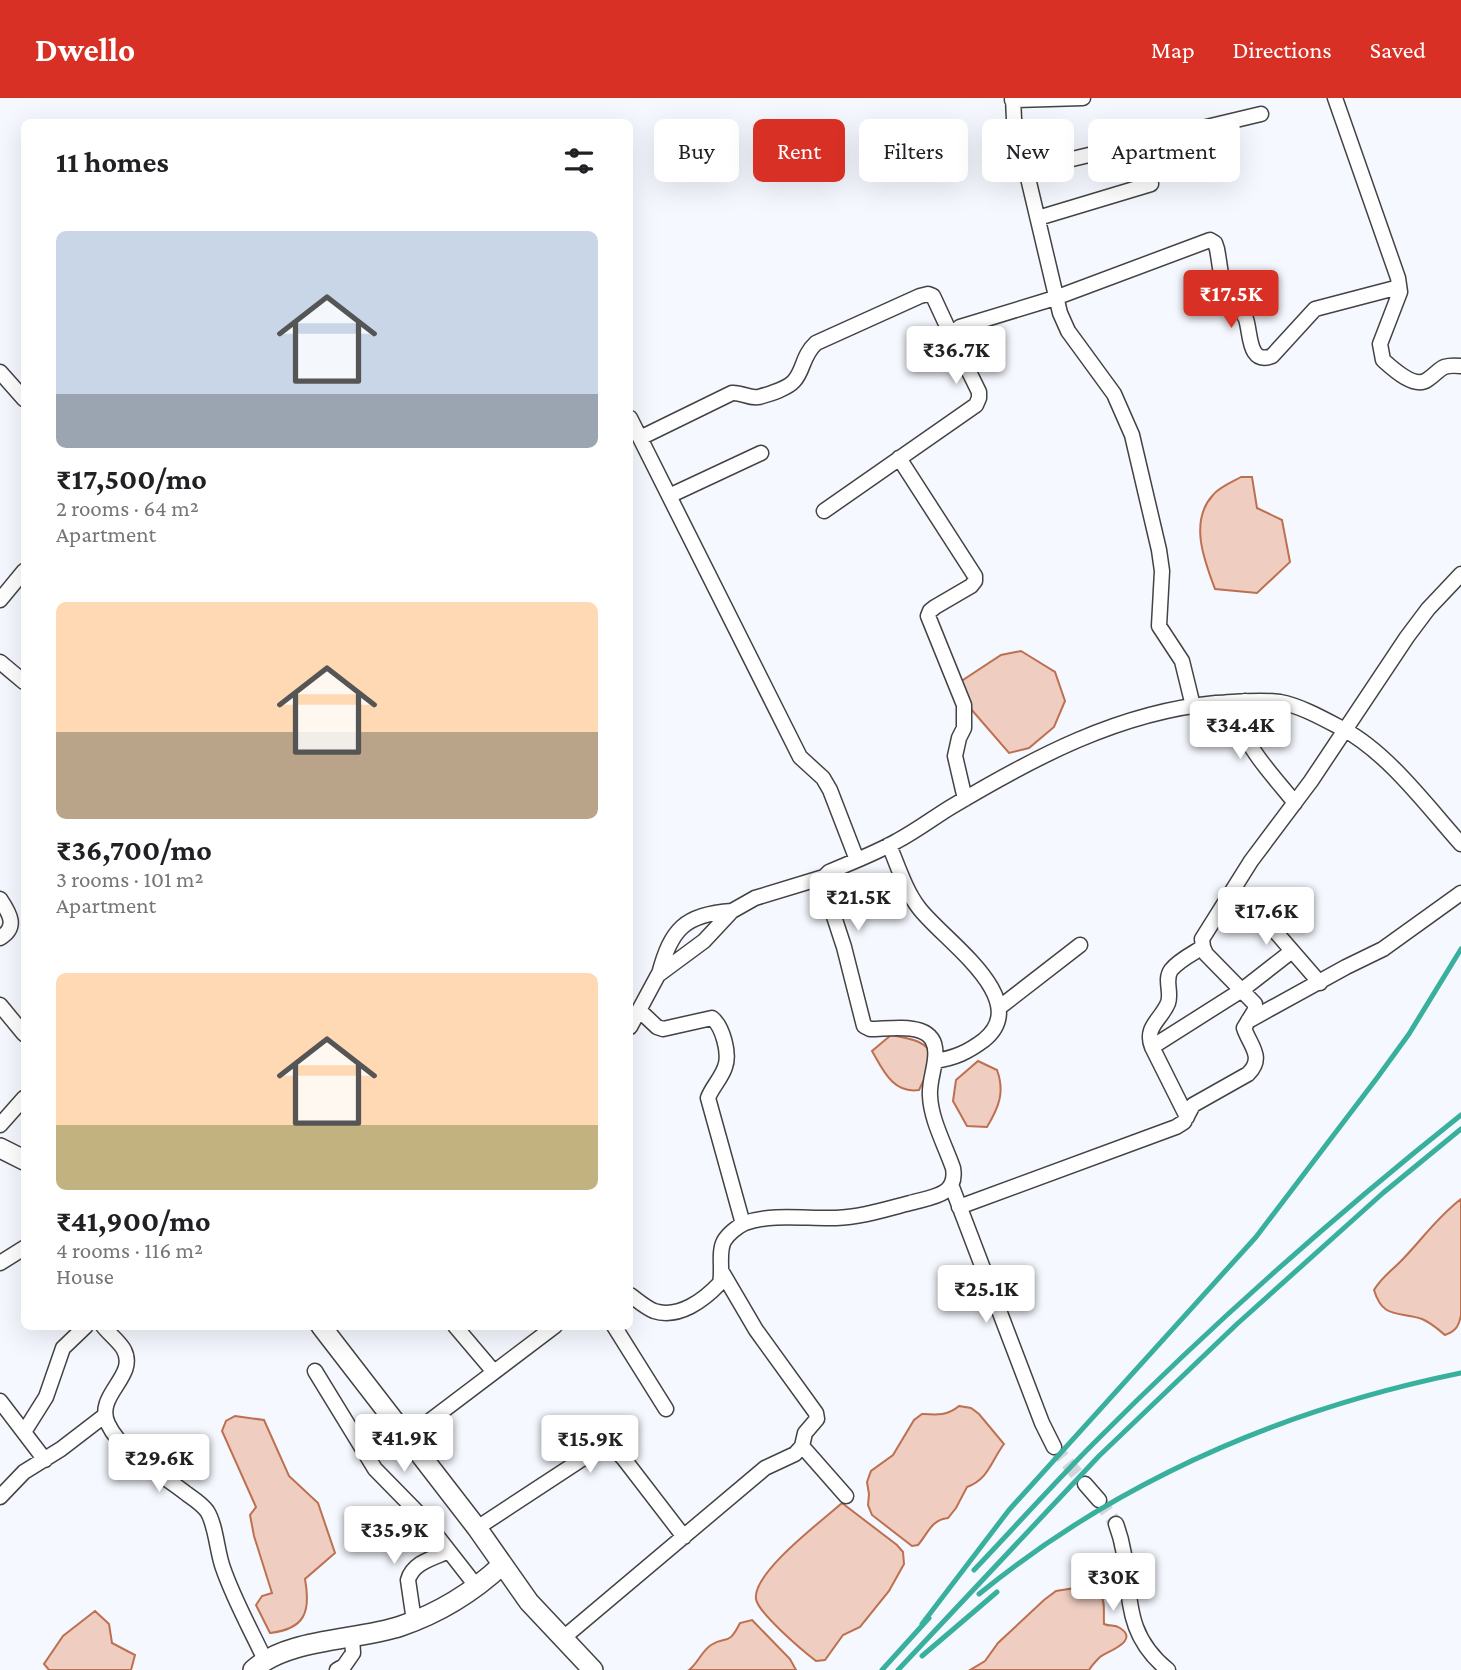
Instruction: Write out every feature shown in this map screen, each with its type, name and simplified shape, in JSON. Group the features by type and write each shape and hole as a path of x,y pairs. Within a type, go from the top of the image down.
{"street":[{"path":"1014,119 1013,99 1083,98"},
{"path":"1335,98 1398,278 1396,303 1380,344 1383,360 1419,383 1427,380 1439,368 1448,365 1461,366"},
{"path":"1074,159 1261,114"},
{"path":"1029,182 1055,298 1068,331 1114,394 1132,435 1162,571 1159,626 1182,661 1193,706"},
{"path":"1038,218 1151,184"},
{"path":"952,337 960,327 1055,298 1210,240 1215,243 1217,249 1228,298 1244,314 1253,352 1265,359 1272,356 1315,309 1399,287"},
{"path":"640,438 732,393 757,397 786,387 793,382 805,355 816,343 920,296 933,296 979,398 968,412 824,511"},
{"path":"0,372 21,396"},
{"path":"633,424 800,757 823,778 830,790 857,860"},
{"path":"669,496 761,453"},
{"path":"899,458 975,576 971,586 935,607 928,616 964,705 964,728 955,756 965,799"},
{"path":"959,1208 1176,1127 1187,1117 1192,1105 1254,1068 1256,1052 1244,1028 1255,1010 1255,1004 1203,947 1205,933 1251,861 1295,803 1428,609 1461,574"},
{"path":"0,600 21,575"},
{"path":"0,662 21,680"},
{"path":"1245,701 1243,729 1247,738 1259,758 1295,803"},
{"path":"633,1022 658,975 704,941 732,911 755,898 824,877 829,872 889,845 965,799 1051,753 1110,727 1149,714 1245,701 1283,703 1345,730 1381,758 1410,786 1461,844"},
{"path":"889,845 906,887 918,906 990,984 1000,1007 997,1025 990,1035 962,1055 935,1061"},
{"path":"633,1297 653,1311 670,1314 686,1309 720,1283 724,1241 743,1224 800,1217 837,1218 866,1214 943,1193 951,1187 955,1178 953,1168 931,1106 930,1093 936,1048 922,1030 870,1029 864,1026 844,947 824,886 824,877"},
{"path":"1233,890 1274,930 1320,983"},
{"path":"1247,1021 1383,949 1461,893"},
{"path":"0,899 12,923 11,928 0,939"},
{"path":"658,975 669,942 680,929 707,913 732,911"},
{"path":"1000,1007 1080,945"},
{"path":"1187,1117 1152,1047 1149,1030 1170,995 1168,976 1178,962 1203,947"},
{"path":"1152,1047 1242,990 1292,951"},
{"path":"0,1005 21,1030"},
{"path":"640,1011 663,1029 712,1018 720,1028 727,1060 708,1098 743,1224"},
{"path":"0,1125 21,1101"},
{"path":"0,1148 21,1158"},
{"path":"951,1187 1042,1423 1054,1447"},
{"path":"0,1263 21,1250"},
{"path":"562,1639 765,1468 795,1454 802,1446 805,1433 817,1419 816,1413 756,1331 722,1272"},
{"path":"24,1433 46,1397 63,1348 82,1330"},
{"path":"106,1330 124,1350 127,1360 125,1371 105,1404 104,1416 119,1441 208,1512 222,1567 259,1665 290,1649 352,1638 414,1621 459,1599 490,1576"},
{"path":"324,1330 477,1528 490,1576"},
{"path":"458,1330 494,1372"},
{"path":"617,1330 666,1409"},
{"path":"407,1438 494,1372 537,1332"},
{"path":"315,1371 374,1469 423,1518 449,1552 529,1602 583,1666"},
{"path":"0,1401 6,1419 24,1433 45,1460"},
{"path":"0,1497 24,1472 45,1460 104,1416"},
{"path":"477,1528 607,1446 616,1450 684,1537"},
{"path":"802,1446 846,1496"},
{"path":"1085,1484 1099,1500"},
{"path":"1116,1524 1124,1545 1132,1618 1139,1637 1157,1661 1168,1670"},
{"path":"414,1621 408,1580 410,1574 418,1565 449,1552"},
{"path":"337,1670 344,1666 353,1653 352,1638"}],"shaded area":[{"path":"1241,477 1252,477 1257,508 1282,520 1290,562 1257,593 1215,589 1201,541 1200,529 1206,505 1219,490"},
{"path":"1021,651 1055,672 1065,701 1054,727 1029,748 1009,753 964,701 960,682 1001,655"},
{"path":"891,1035 917,1041 931,1053 934,1059 919,1090 902,1088 896,1084 885,1073 872,1051"},
{"path":"978,1061 997,1070 1001,1085 998,1106 987,1127 967,1126 953,1101 956,1080"},
{"path":"1461,1199 1461,1315 1456,1328 1445,1335 1422,1319 1387,1310 1374,1290 1436,1222"},
{"path":"959,1406 971,1408 979,1414 1004,1444 985,1474 967,1487 948,1518 934,1524 918,1545 912,1546 872,1515 868,1505 867,1482 871,1471 893,1455 914,1420 922,1414 937,1415"},
{"path":"235,1416 264,1420 289,1476 318,1503 335,1553 305,1579 307,1601 303,1617 291,1628 282,1631 270,1633 256,1605 262,1596 272,1593 250,1515 256,1507 222,1431 226,1421"},
{"path":"842,1503 897,1545 903,1552 904,1564 889,1591 860,1627 843,1635 825,1660 816,1661 782,1632 764,1613 756,1599 765,1575 776,1562"},
{"path":"1081,1587 1100,1595 1104,1604 1104,1624 1120,1628 1126,1637 1120,1645 1100,1657 1089,1670 970,1670 985,1661 998,1643 1056,1591"},
{"path":"95,1611 109,1624 112,1643 135,1655 131,1670 49,1670 44,1664 63,1636"},
{"path":"752,1620 790,1659 796,1670 689,1670 711,1645 730,1638 740,1623"}],"tunnel":[{"path":"1054,1447 1085,1484"},
{"path":"1099,1500 1116,1524"}],"railway":[{"path":"922,1624 1009,1510 1256,1237 1409,1034 1461,949"},
{"path":"974,1570 1080,1458 1183,1356 1319,1233 1461,1115"},
{"path":"898,1670 1099,1456 1237,1324 1383,1193 1461,1129"},
{"path":"979,1594 1033,1553 1089,1516 1147,1483 1207,1454 1331,1407 1461,1373"},
{"path":"922,1656 997,1592"},
{"path":"882,1670 929,1618"}]}
